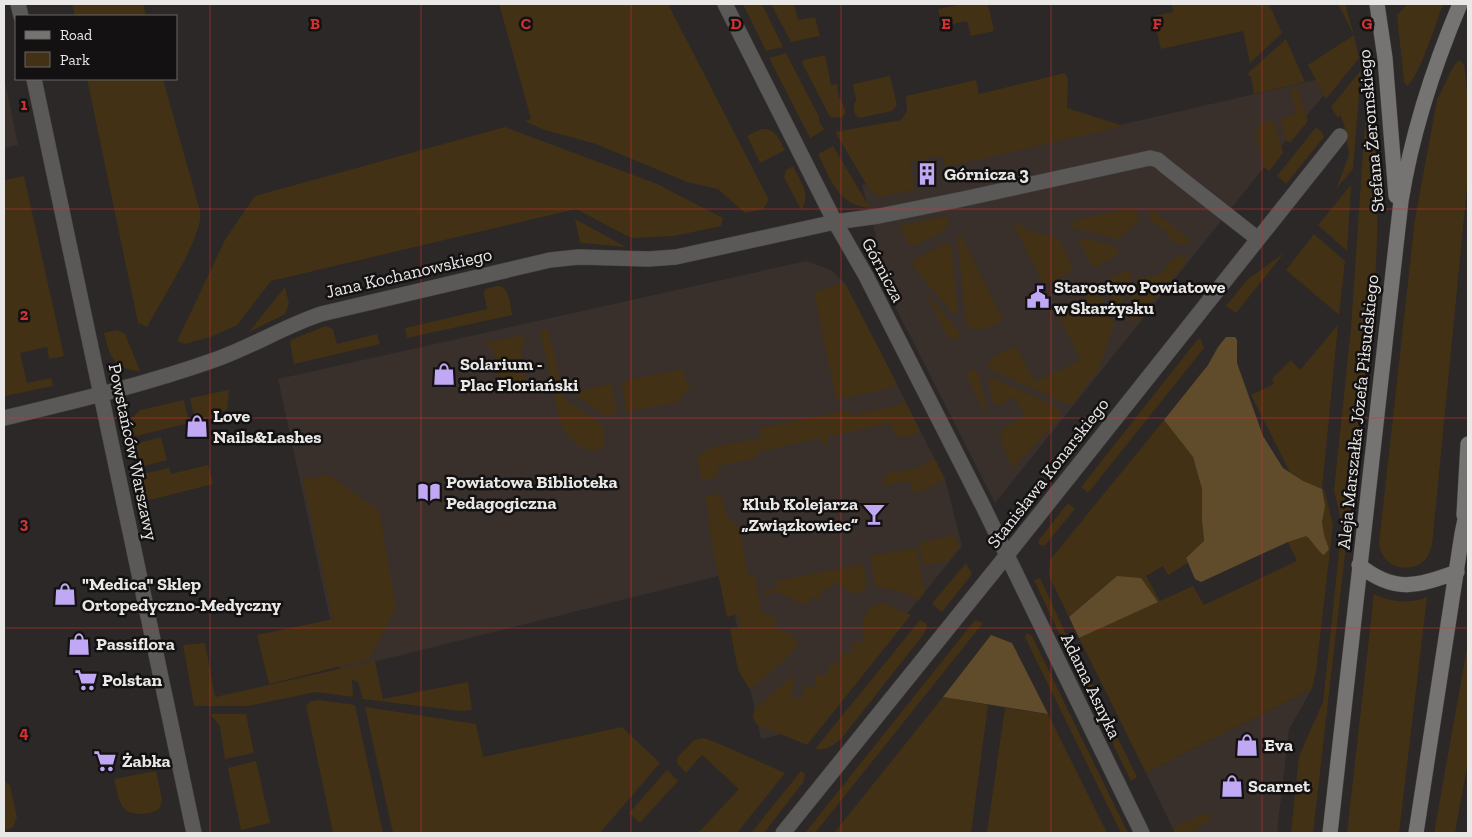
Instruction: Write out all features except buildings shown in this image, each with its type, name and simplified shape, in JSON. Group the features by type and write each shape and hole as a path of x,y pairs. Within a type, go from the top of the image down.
{"street":[{"name":"Górnicza","path":"725,4 835,222 866,276 1007,555"},
{"name":"Stefana Żeromskiego","path":"1377,4 1386,58 1398,226"},
{"name":"Aleja Marszałka Józefa Piłsudskiego","path":"1330,833 1359,565 1406,170 1422,106 1460,4"},
{"name":"Powstańców Warszawy","path":"34,80 194,833"},
{"name":"Stanisława Konarskiego","path":"783,833 1340,136"},
{"name":"Jana Kochanowskiego","path":"4,418 102,394 227,355 291,324 321,314 530,264 579,257 648,259 676,257 835,222 935,205 1150,158 1158,160 1258,239"},
{"path":"1416,833 1457,572 1462,534 1468,444"},
{"path":"1462,534 1468,505"},
{"name":"Adama Asnyka","path":"1007,555 1142,833"},
{"path":"1359,565 1373,576 1394,584 1413,586 1457,572"}],"shaded area":[{"path":"1342,74 1286,140 995,503 871,259 870,249 876,236 862,185 909,174 906,161 943,154 946,165"},
{"path":"4,77 18,145 4,148"},
{"path":"806,261 831,270 845,283 945,479 962,546 816,726 761,739 726,574 341,670 278,379"},
{"path":"1226,337 1235,337 1237,340 1237,363 1263,436 1283,468 1303,481 1322,489 1325,506 1322,522 1329,549 1324,555 1306,536 1288,542 1201,582 1195,579 1186,558 1204,541 1202,489 1193,457 1164,420 1208,365"},
{"path":"1117,576 1141,578 1158,602 1079,638 1069,617"},
{"path":"991,635 1012,643 1048,714 943,697"},
{"path":"1312,689 1289,729 1277,833 1175,833 1146,773"}],"green space":[{"path":"72,4 143,4 146,15 75,15"},
{"path":"499,4 668,4 769,200 763,209 745,213 718,189 687,182 596,144 545,130 524,121 531,119"},
{"path":"743,4 762,4 783,47 766,51"},
{"path":"771,4 794,4 798,20 815,17 820,36 791,42"},
{"path":"964,4 988,4 994,31 971,36 967,21 942,26 938,9"},
{"path":"1172,4 1269,4 1282,33 1250,63 1243,31 1161,49 1153,16 1173,12"},
{"path":"1338,4 1345,4 1354,35"},
{"path":"1407,4 1443,4 1422,61 1412,81 1407,86 1404,82 1397,15"},
{"path":"1354,35 1359,58 1326,99 1308,65"},
{"path":"1286,39 1305,82 1254,94 1251,77 1247,74"},
{"path":"786,53 824,130 810,138 769,58"},
{"path":"825,55 831,85 837,84 839,97 845,109 843,117 832,118 829,115 802,63 803,60"},
{"path":"1458,61 1461,61 1464,65 1468,97 1468,177 1432,545 1425,560 1418,565 1404,568 1390,563 1385,558 1379,543 1415,219 1437,100 1453,67"},
{"path":"1370,65 1376,146 1377,228 1375,282 1368,354 1313,833 1291,833 1299,756 1323,702 1342,525 1334,490 1351,328"},
{"path":"1361,70 1353,169 1336,189 1349,155 1344,124 1340,115 1338,118 1331,107"},
{"path":"1065,73 1068,80 1067,108 1124,126 945,167 942,155 910,162 915,189 879,197 868,187 835,132 901,120 907,111 906,96 976,80 979,94"},
{"path":"890,76 897,105 892,111 860,118 856,116 853,84"},
{"path":"87,80 163,80 200,211 200,222 189,252 147,327 138,323"},
{"path":"1297,87 1308,121 1290,143 1286,140 1281,119 1296,114 1291,89"},
{"path":"1274,121 1283,153 1269,171 1264,167 1255,130 1260,129 1259,123"},
{"path":"505,127 657,184 723,218 721,226 674,236 633,238 576,209 271,281 237,325 213,336 185,344 177,341 226,238 255,196"},
{"path":"1316,127 1324,137 1286,184 1277,176"},
{"path":"761,129 774,132 785,150 760,163 747,136"},
{"path":"833,146 870,208 850,202 836,189 831,181 818,154"},
{"path":"793,166 805,193 804,204 801,210 784,177 786,170"},
{"path":"24,176 64,356 49,359 47,347 20,353 27,383 51,378 53,386 5,396 4,180"},
{"path":"1351,185 1347,251 1318,225"},
{"path":"1131,208 1136,212 1139,220 1118,239 1071,227 1075,220"},
{"path":"1151,211 1155,212 1190,240 1187,244 1172,241 1165,230 1152,222 1149,213"},
{"path":"946,216 948,224 944,231 914,246 908,244 899,226"},
{"path":"575,219 626,247 580,242"},
{"path":"1013,224 1023,226 1029,231 1058,238 1073,268 1070,270 1071,272 1044,285"},
{"path":"1314,234 1345,261 1339,315 1286,270"},
{"path":"961,235 1003,320 983,330 967,327 957,238"},
{"path":"1082,238 1115,246 1118,254 1094,268 1079,242"},
{"path":"946,243 951,246 958,312 953,314 912,265 914,260"},
{"path":"1284,253 1236,313 1226,306 1247,280"},
{"path":"1185,256 1186,262 1137,321 1132,321 1126,312 1138,278 1154,276 1162,272 1174,257"},
{"path":"1127,270 1132,274 1119,310 1117,310 1101,283"},
{"path":"843,283 847,287 897,384 884,390 836,399 814,292"},
{"path":"497,286 505,289 507,292 512,315 407,338 405,328 487,309 485,289"},
{"path":"285,287 289,304 285,314 249,332"},
{"path":"1096,287 1114,324 1099,369 1073,403 1067,404 988,368 987,366 994,356 1016,346 1035,382 1081,360 1058,314 1086,300 1083,294"},
{"path":"924,291 959,332 959,338 954,340 948,337"},
{"path":"1338,325 1322,489 1324,489 1333,525 1316,671 1312,689 1146,773 1079,638 1158,601 1117,576 1069,617 1049,576 1050,560 1164,420 1193,457 1202,489 1204,541 1186,558 1188,563 1168,575 1163,566 1146,576 1160,601 1193,586 1204,605 1297,561 1288,542 1318,528 1251,395 1274,384 1272,379 1291,360 1300,370"},
{"path":"325,326 333,329 337,344 377,334 380,344 294,364 291,340"},
{"path":"547,329 563,397 603,426 605,443 600,449 594,451 582,447 561,426 540,331"},
{"path":"117,330 125,334 140,371 124,368 114,360 104,333"},
{"path":"523,335 525,345 521,350 527,389 502,394 493,350 484,343"},
{"path":"1198,339 1201,340 1204,348 1088,493 1081,487"},
{"path":"683,369 688,386 692,386 678,402 626,412 621,382"},
{"path":"974,369 978,372 989,420 967,377 969,370"},
{"path":"991,377 1057,407 1060,412 1059,419 1013,468 1003,447 1000,434 1003,428 1025,417 1015,397 998,405 992,402 988,381"},
{"path":"611,384 617,413 605,416 577,396 577,391"},
{"path":"229,390 227,410 218,412 218,416 195,421 190,398"},
{"path":"184,400 189,423 136,436 133,434 131,419 140,410"},
{"path":"905,401 920,431 908,437 898,438 890,423 826,437 830,444 824,445 820,438 757,452 757,458 717,466 718,477 702,480 697,456 713,447 761,438 760,428 849,410 851,415 892,407"},
{"path":"161,437 167,460 141,467 135,444"},
{"path":"933,459 936,461 944,478 925,490 913,493 910,481 882,486 887,473 923,467 922,465"},
{"path":"208,465 213,484 150,500 147,499 142,474 169,468 171,474"},
{"path":"329,475 379,510 396,608 369,659 269,684 257,635 333,619 303,479"},
{"path":"721,493 726,516 739,528 748,574 755,578 761,612 777,619 773,627 794,636 798,642 796,649 750,690 738,670 730,629 741,627 738,614 727,617 710,534 709,514 705,497"},
{"path":"1068,503 1075,509 1046,544 1043,546 1039,544 1038,541"},
{"path":"955,535 960,546 949,561 923,565 919,543"},
{"path":"916,548 925,592 919,600 897,590 876,587 870,556"},
{"path":"966,563 972,574 942,612 933,605 933,602"},
{"path":"863,564 867,588 859,594 833,582 829,590 823,588 818,599 811,596 807,605 776,592 764,595 763,591 777,588 776,581"},
{"path":"1040,578 1070,643 1065,646 1034,580"},
{"path":"1374,594 1400,601 1414,601 1427,597 1399,833 1347,833"},
{"path":"878,604 887,604 911,615 807,745 756,724 753,717 754,711 794,675 792,697 804,698 804,686 816,687 816,675 828,675 829,664 840,664 840,654 851,654 851,643 863,642 863,620 865,615 872,607"},
{"path":"920,620 926,623 927,627 923,635 841,739 826,749 815,749"},
{"path":"975,620 983,623 815,833 805,833"},
{"path":"1027,633 1032,636 1128,833 1121,833 1026,639"},
{"path":"1468,642 1468,761 1455,833 1434,833"},
{"path":"205,643 215,697 375,661 383,699 468,682 472,710 461,711 363,699 358,682 352,680 353,697 316,692 248,706 194,706 183,645"},
{"path":"1080,661 1137,777 1131,781 1074,664"},
{"path":"943,697 988,705 971,833 834,833"},
{"path":"318,700 355,705 383,833 333,833 306,705 309,702"},
{"path":"365,707 476,724 483,757 622,727 660,763 600,833 393,833"},
{"path":"1005,708 1048,714 1107,833 987,833"},
{"path":"210,714 246,714 254,753 225,759 220,726"},
{"path":"704,738 785,773 737,833 698,833 739,789 702,755 686,773 677,763 677,758 694,740"},
{"path":"256,761 270,823 241,830 228,768"},
{"path":"667,770 678,781 640,823 629,813"},
{"path":"156,771 162,799 160,808 154,812 134,814 124,808 121,804 114,779"},
{"path":"801,771 805,774 804,781 764,833 751,833"},
{"path":"4,780 10,786 17,817 13,827 6,831 4,820"},
{"path":"1207,812 1211,820 1201,825 1192,833 1175,833 1173,828"}],"place":[{"name":"Górnicza 3","path":"927,174"},
{"name":"Starostwo Powiatowe w Skarżysku","path":"1038,297"},
{"name":"Solarium - Plac Floriański","path":"444,374"},
{"name":"Love Nails&Lashes","path":"197,426"},
{"name":"Powiatowa Biblioteka Pedagogiczna","path":"429,492"},
{"name":"Klub Kolejarza „Związkowiec”","path":"874,514"},
{"name":"\"Medica\" Sklep Ortopedyczno-Medyczny","path":"65,594"},
{"name":"Passiflora","path":"79,644"},
{"name":"Polstan","path":"86,680"},
{"name":"Eva","path":"1247,745"},
{"name":"Żabka","path":"105,761"},
{"name":"Scarnet","path":"1232,786"}]}
